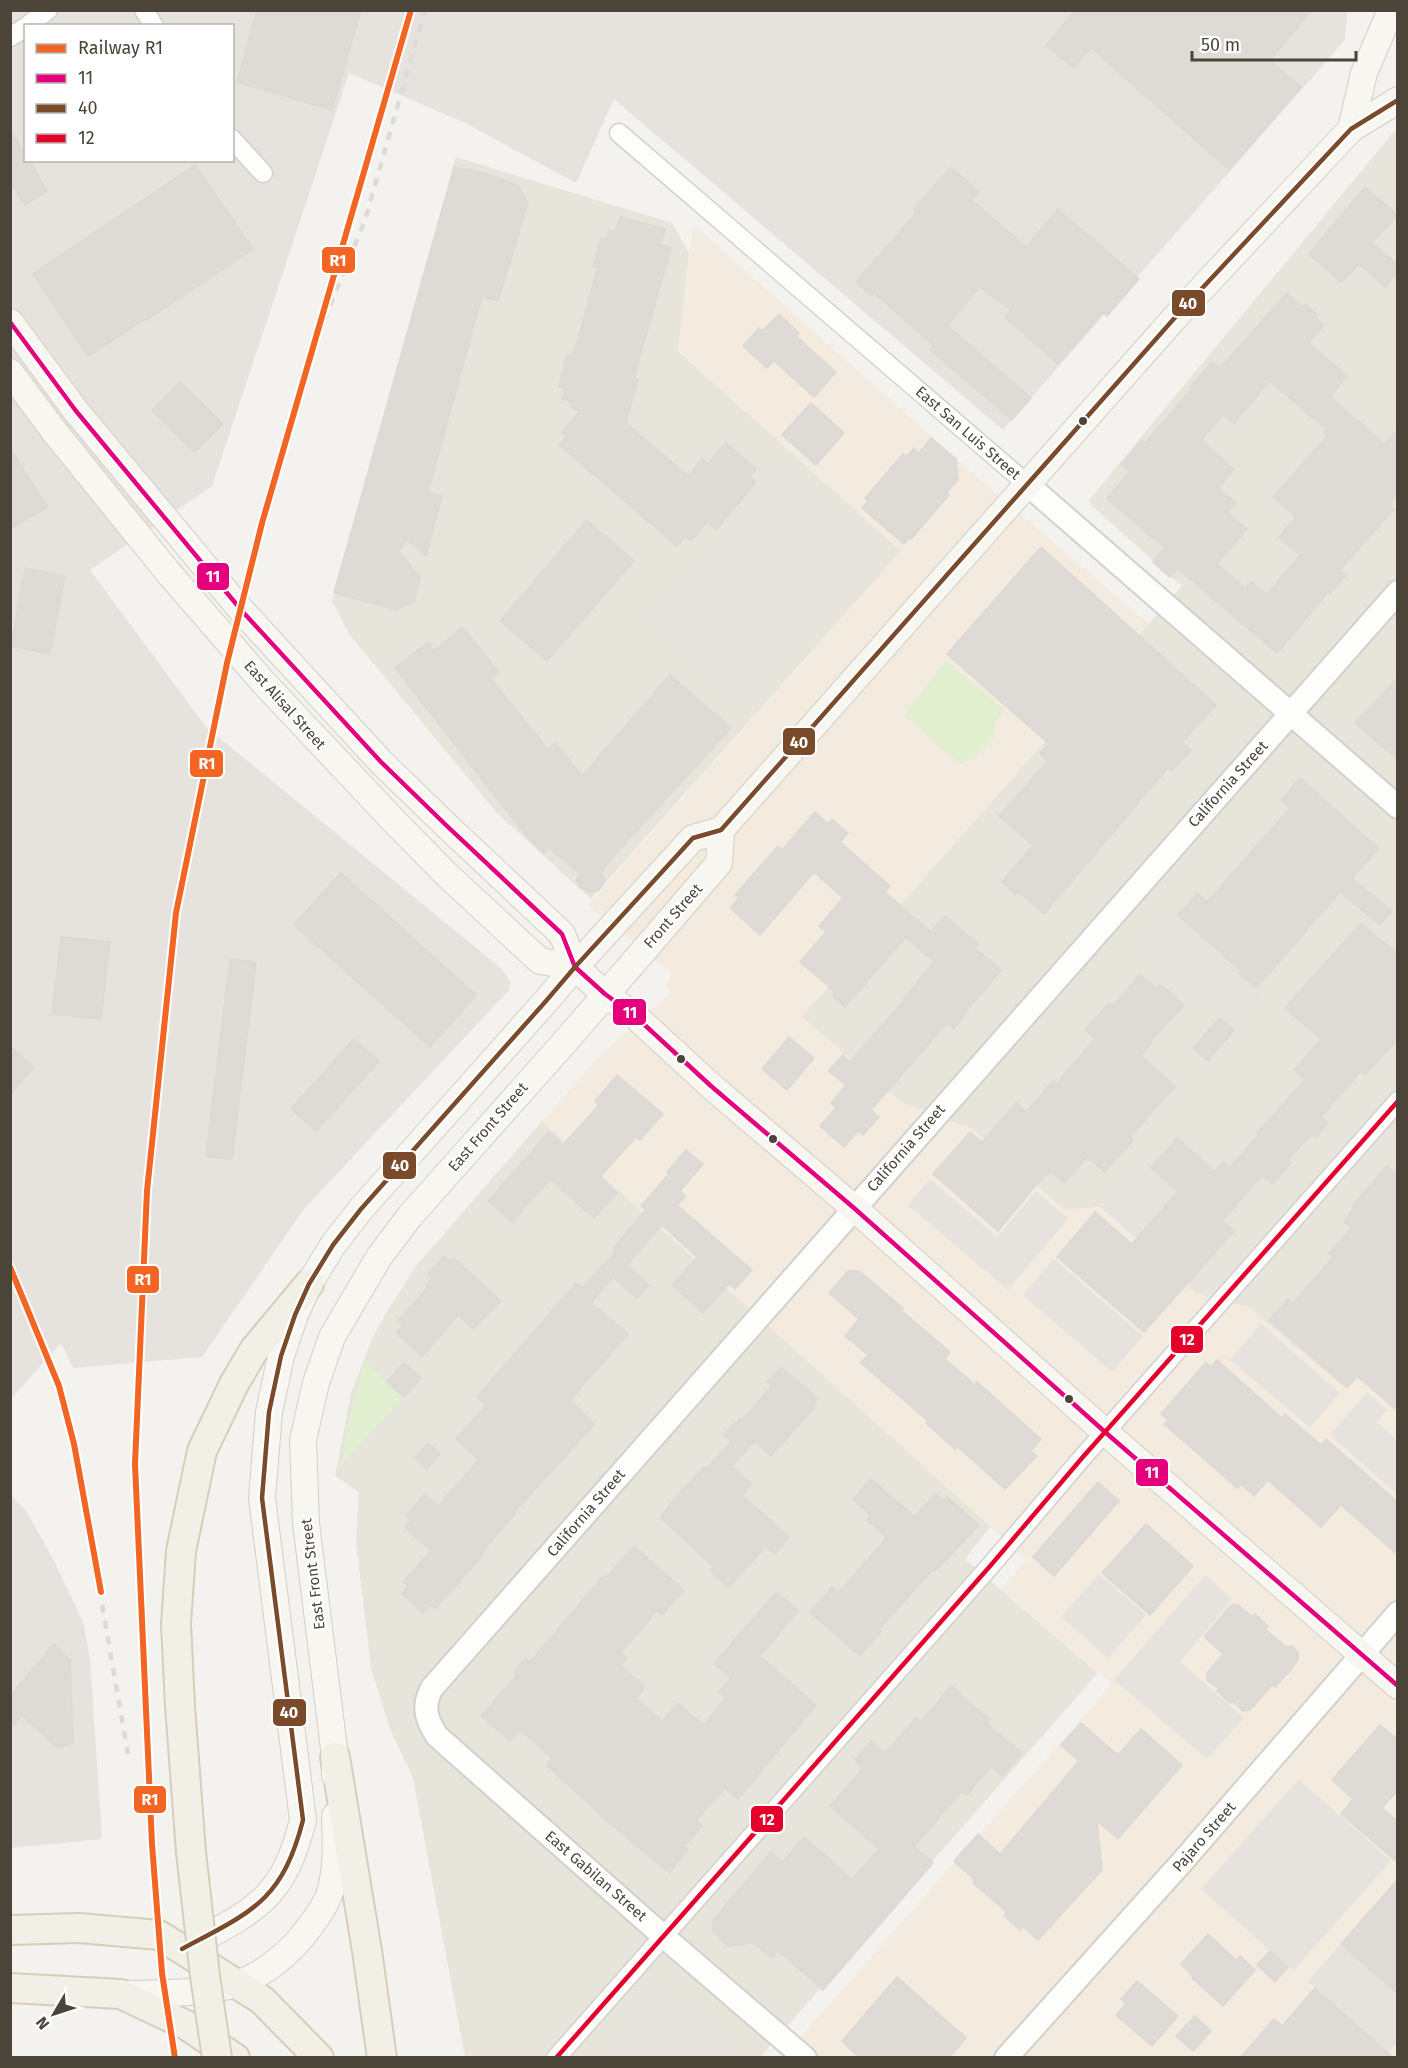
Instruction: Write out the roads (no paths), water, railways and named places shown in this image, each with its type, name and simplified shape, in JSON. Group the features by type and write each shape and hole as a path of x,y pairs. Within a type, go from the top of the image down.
{"main road":[{"path":"1351,129 1364,73 1391,10"},
{"path":"182,1949 254,1909 271,1893 296,1849 303,1821 262,1498 269,1412 281,1356 295,1315 309,1284 333,1245 361,1209 575,967 693,838 721,830 1179,313 1351,129 1398,100"},
{"name":"East Alisal Street","path":"10,322 76,411 242,611 381,762 562,934 575,967 854,1208 1105,1432 1398,1686"},
{"name":"East Alisal Street","path":"10,372 61,440 167,571 263,682 384,812 540,961 575,967"},
{"name":"Front Street","path":"605,994 719,863 721,830"},
{"name":"East Front Street","path":"10,1988 121,1994 184,1993 237,1984 268,1968 285,1955 319,1914 330,1892 336,1864 335,1757 306,1523 303,1440 316,1383 332,1337 379,1257 410,1216 605,994"},
{"path":"217,2058 191,1852 180,1706 176,1624 181,1551 202,1451 234,1384 254,1350 309,1284"},
{"path":"335,1757 382,2058"},
{"path":"10,1930 79,1928 159,1935 262,2000 319,2058"},
{"path":"121,1994 186,2025 235,2058"}],"street":[{"path":"29,24 48,10"},
{"path":"144,10 153,24"},
{"path":"10,37 24,27"},
{"name":"East San Luis Street","path":"619,133 1398,807"},
{"path":"234,141 262,173"},
{"name":"California Street","path":"425,1710 426,1699 432,1688 1398,592"},
{"path":"556,2058 1398,1101"},
{"name":"Pajaro Street","path":"1006,2058 1182,1862 1398,1612"},
{"name":"East Gabilan Street","path":"425,1710 429,1724 437,1736 663,1936 806,2058"}],"railway":[{"path":"312,350 365,220 425,10"},
{"path":"10,1267 59,1386 74,1444 128,1754"}],"rail line":[{"name":"R1","path":"175,2058 162,1973 152,1844 135,1464 147,1191 176,913 227,663 262,523 411,10"},
{"name":"R1","path":"10,1267 59,1386 74,1444 101,1592"}]}
